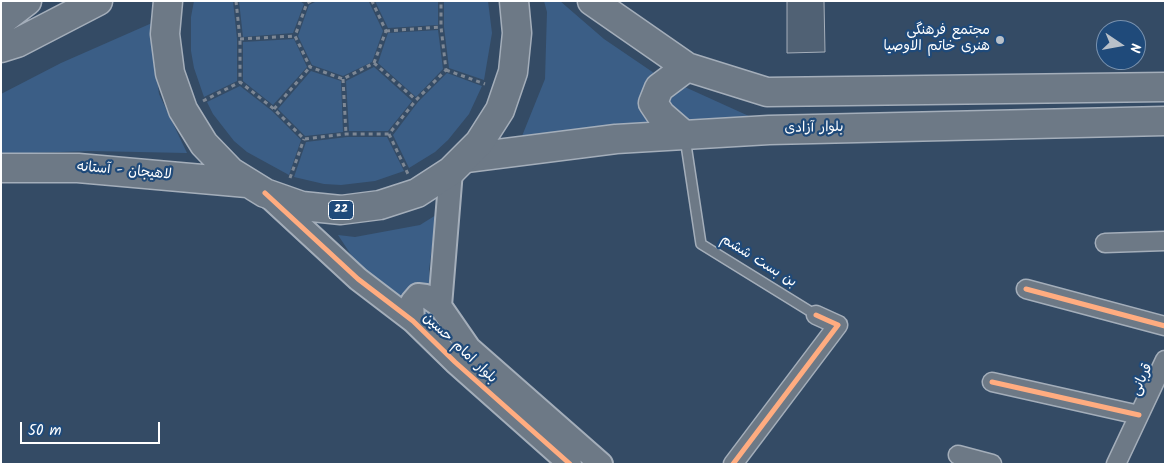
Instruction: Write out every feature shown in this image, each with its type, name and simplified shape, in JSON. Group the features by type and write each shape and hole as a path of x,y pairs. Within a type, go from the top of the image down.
{"main road":[{"path":"1,21 27,1"},
{"path":"1,48 17,43 98,1"},
{"name":"22","path":"168,1 166,54 175,92 198,103 192,128 217,158 278,185 321,209 341,210 380,206 410,177 458,165 490,127 491,86 516,53 517,33 514,1"},
{"path":"592,1 687,67 766,92 1165,87"},
{"path":"684,135 661,115 653,103 659,88 687,67"},
{"name":"بلوار آزادی","path":"458,165 616,139 769,130 1165,121"},
{"name":"لاهیجان - آستانه","path":"1,168 78,168 278,185"}],"street":[{"name":"بلوار امام حسین","path":"458,165 440,306 469,348 601,464"},
{"name":"بلوار امام حسین","path":"278,185 358,279 413,322 570,464"},
{"path":"1105,243 1165,241"},
{"path":"1026,289 1165,326"},
{"path":"413,322 412,302 418,296 426,296 440,306"},
{"path":"733,464 838,325 816,315"},
{"name":"قربانی","path":"1116,464 1165,360"},
{"path":"992,382 1139,415"},
{"path":"958,455 992,464"}],"lane":[{"name":"بن بست ششم","path":"684,135 701,244 816,315"}],"path":[{"path":"236,1 240,39 240,82"},
{"path":"307,2 295,36 310,67 343,79 374,64 386,31 372,1"},
{"path":"441,1 441,27 446,70"},
{"path":"386,31 441,27"},
{"path":"240,39 295,36"},
{"path":"374,64 416,100"},
{"path":"274,109 310,67"},
{"path":"446,70 491,86"},
{"path":"389,134 416,100 446,70"},
{"path":"343,79 346,134"},
{"path":"198,103 240,82"},
{"path":"240,82 274,109 304,140"},
{"path":"304,140 346,134 389,134"},
{"path":"389,134 410,177"},
{"path":"278,185 304,140"}],"shaded area":[{"path":"194,1 233,1 237,39 237,81 204,97 194,68 191,51 191,17"},
{"path":"239,1 300,1 304,4 293,33 243,37"},
{"path":"317,1 369,2 383,31 372,62 343,76 312,65 298,36 309,5"},
{"path":"375,1 438,1 438,25 388,28"},
{"path":"444,1 488,1 492,33 484,80 449,68 444,27"},
{"path":"544,1 560,1 604,39 654,73 751,117 613,125 520,141 545,79 547,12"},
{"path":"152,23 151,30 159,94 187,153 90,151 1,154 1,94 61,63"},
{"path":"438,30 443,69 416,97 378,63 388,33"},
{"path":"294,39 307,67 273,105 243,81 243,42"},
{"path":"374,67 412,101 388,131 349,131 346,81"},
{"path":"311,71 341,81 343,132 305,136 278,109"},
{"path":"447,73 482,86 469,114 448,140 435,152 409,168 393,135 418,102"},
{"path":"240,86 272,111 301,140 289,175 247,152 234,141 213,114 207,102"},
{"path":"347,137 387,137 404,171 375,181 341,185 324,184 294,177 306,142"},
{"path":"436,215 429,270 434,307 461,349 454,348 363,273 338,235 355,237 420,225"}],"building":[{"path":"787,1 824,1 825,52 787,53"}],"cycle path":[{"path":"265,193 358,279 413,321 455,362 570,464"},
{"path":"1026,289 1165,326"},
{"path":"733,464 838,325 816,315"},
{"path":"992,382 1139,415"}],"place":[{"name":"مجتمع فرهنگی هنری خاتم الاوصیا","path":"1000,40"}]}
